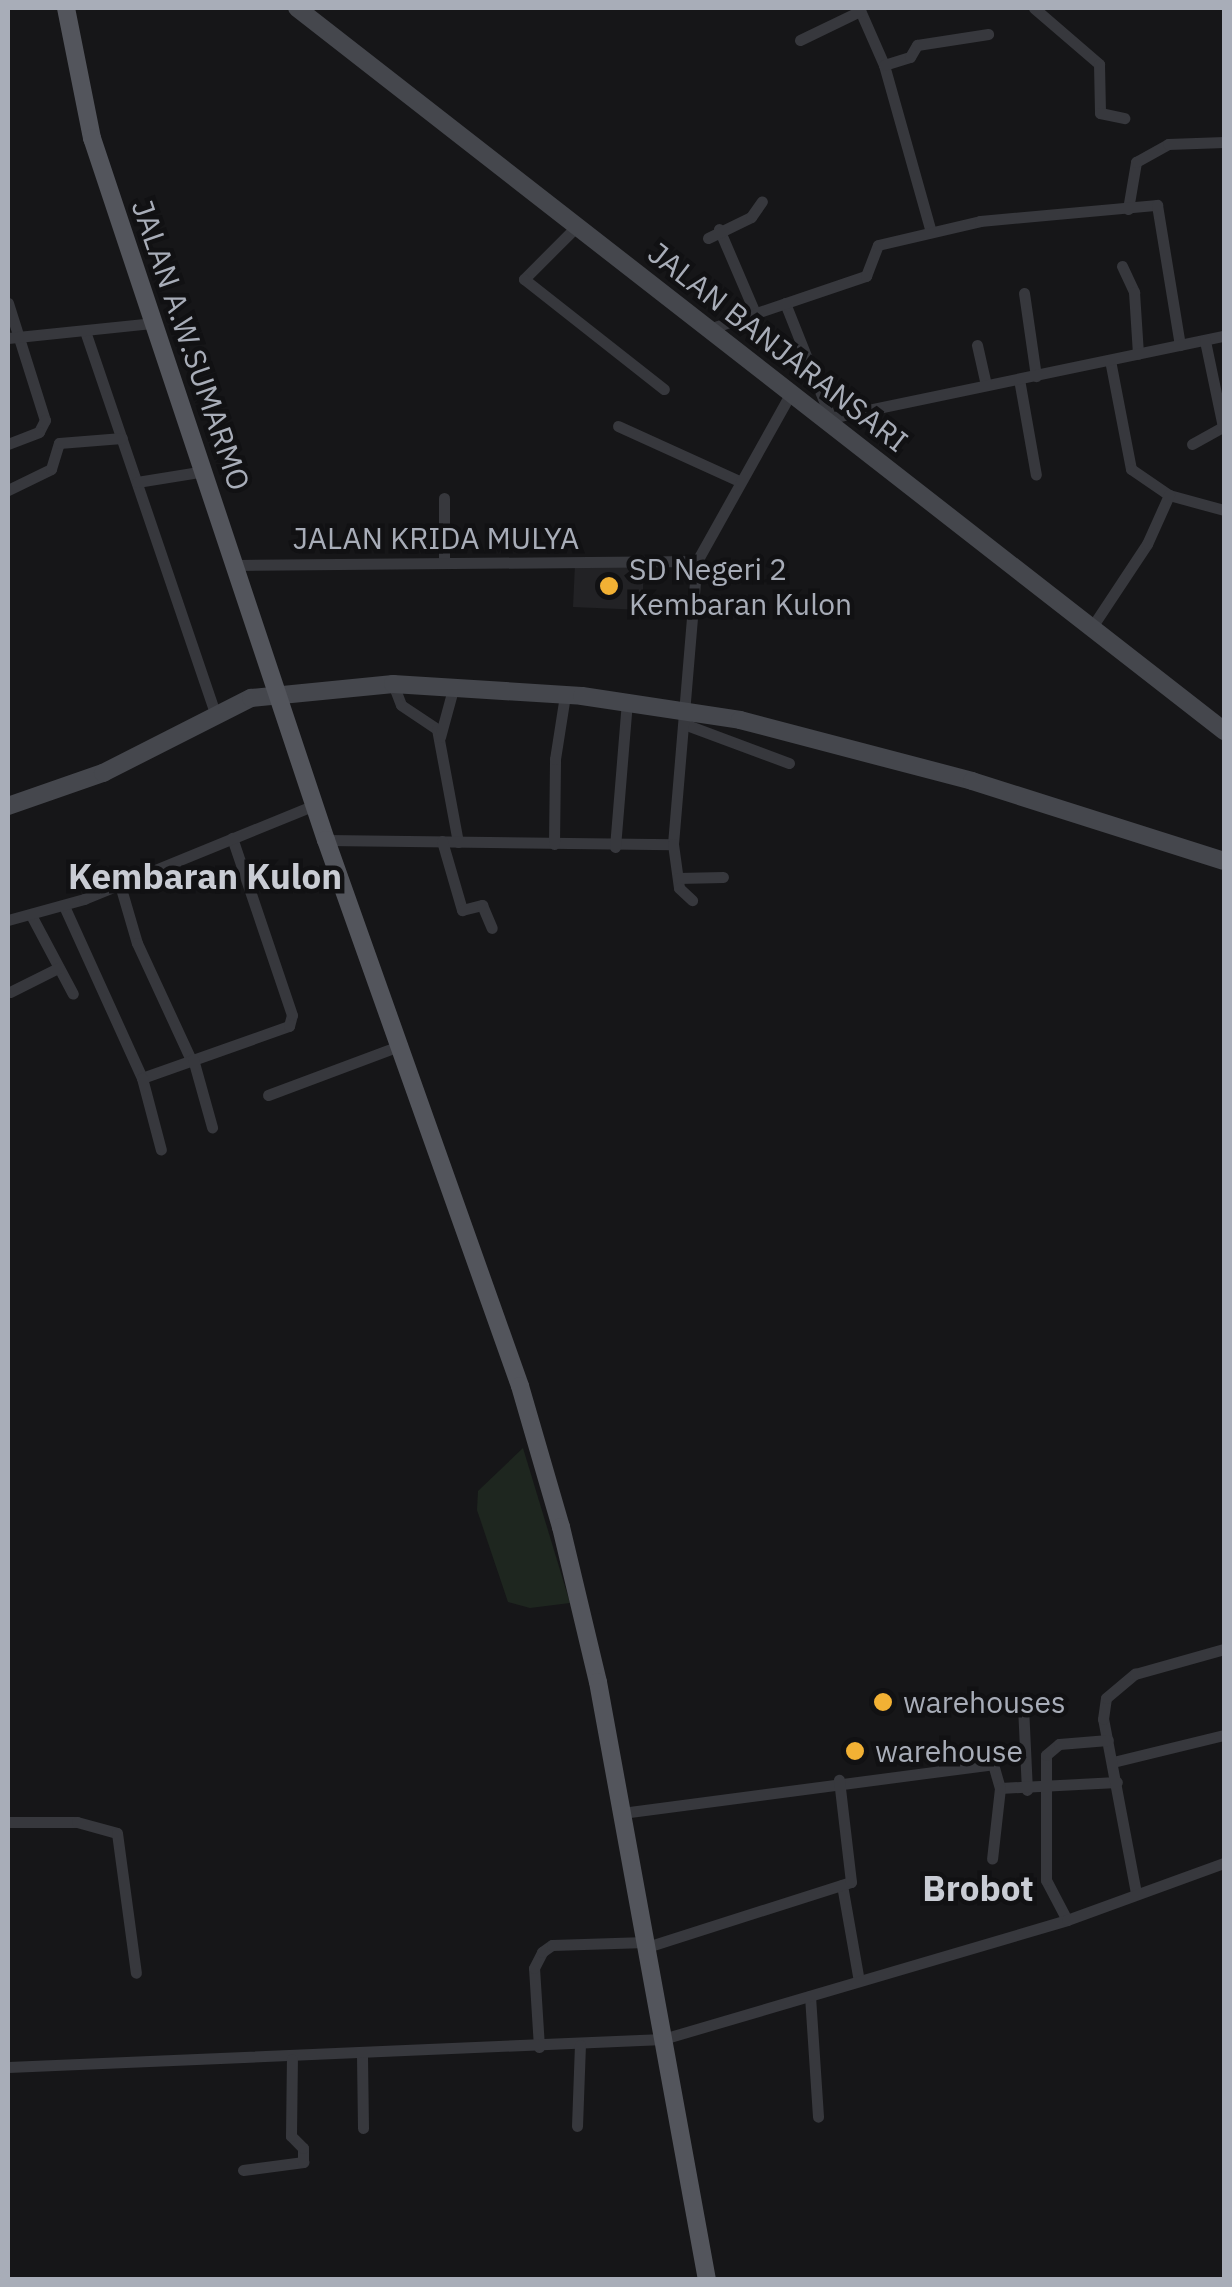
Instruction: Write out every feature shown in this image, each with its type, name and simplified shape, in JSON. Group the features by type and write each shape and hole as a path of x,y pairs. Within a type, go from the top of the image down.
{"main road":[{"name":"JALAN A.W.SUMARMO","path":"66,8 92,138 326,840 402,1046 562,1527 622,1813 708,2280"}],"street":[{"name":"JALAN BANJARANSARI","path":"297,8 1224,730"},
{"path":"1034,8 1099,64 1100,113 1124,118"},
{"path":"800,40 860,9 884,65 931,232"},
{"path":"884,65 910,57 917,45 988,34"},
{"path":"1128,209 1136,162 1168,144 1224,142"},
{"path":"755,313 713,233 751,217 762,201"},
{"path":"709,328 866,276 874,247 1003,218 1158,205 1180,345"},
{"path":"577,226 524,279 664,389"},
{"path":"1122,266 1134,292 1138,354"},
{"path":"1024,292 1036,376"},
{"path":"8,303 12,338 44,428 8,444"},
{"path":"785,303 827,418 1224,336"},
{"path":"12,338 154,322"},
{"path":"85,331 216,713"},
{"path":"1192,444 1222,429 1204,341"},
{"path":"976,345 986,384"},
{"path":"1110,360 1127,461 1170,495 1224,510"},
{"path":"1019,379 1036,475"},
{"path":"692,900 678,878 672,844 697,562 791,393"},
{"path":"618,426 740,481"},
{"path":"8,490 51,468 59,443 122,438"},
{"path":"137,482 205,471"},
{"path":"1092,628 1147,544 1170,495"},
{"path":"444,498 444,562"},
{"name":"JALAN KRIDA MULYA","path":"236,565 697,562"},
{"path":"8,806 103,773 252,698 393,684 627,701 684,717 877,754 1224,860"},
{"path":"393,684 401,705 432,722 440,737 458,842"},
{"path":"440,737 452,690"},
{"path":"554,844 554,759 565,695"},
{"path":"615,846 627,701"},
{"path":"684,717 789,763"},
{"path":"8,920 120,886 314,804"},
{"path":"142,1078 292,1021 232,838"},
{"path":"326,840 672,844"},
{"path":"442,841 462,910 482,904 492,928"},
{"path":"678,878 724,877"},
{"path":"120,886 137,943 192,1060 212,1127"},
{"path":"64,906 142,1078 161,1150"},
{"path":"31,916 73,994"},
{"path":"10,992 58,968"},
{"path":"268,1095 402,1046"},
{"path":"1136,1893 1103,1706 1116,1684 1224,1649"},
{"path":"1024,1706 1027,1790"},
{"path":"1113,1762 1224,1735"},
{"path":"1068,1920 1046,1880 1043,1790 1052,1746 1108,1740"},
{"path":"622,1813 840,1780 993,1764 1000,1788 992,1859"},
{"path":"539,2047 534,1968 542,1952 552,1945 646,1944 842,1884 855,1872 840,1780"},
{"path":"1000,1788 1043,1790 1117,1782"},
{"path":"8,1822 77,1822 116,1833 136,1973"},
{"path":"8,2067 292,2059 663,2039 1068,1920 1224,1863"},
{"path":"842,1884 858,1981"},
{"path":"810,1996 818,2117"},
{"path":"577,2126 580,2045"},
{"path":"362,2056 363,2128"},
{"path":"243,2170 303,2162 303,2148 291,2136 292,2059"}],"shaded area":[{"name":"SD Negeri 2 Kembaran Kulon","path":"575,564 643,564 643,610 573,607"},
{"path":"523,1448 570,1603 530,1608 508,1602 477,1510 478,1491"}],"place":[{"name":"SD Negeri 2 Kembaran Kulon","path":"609,586"},
{"name":"warehouses","path":"883,1702"},
{"name":"warehouse","path":"855,1751"}],"district":[{"name":"Kembaran Kulon","path":"205,876"},
{"name":"Brobot","path":"978,1888"}]}
